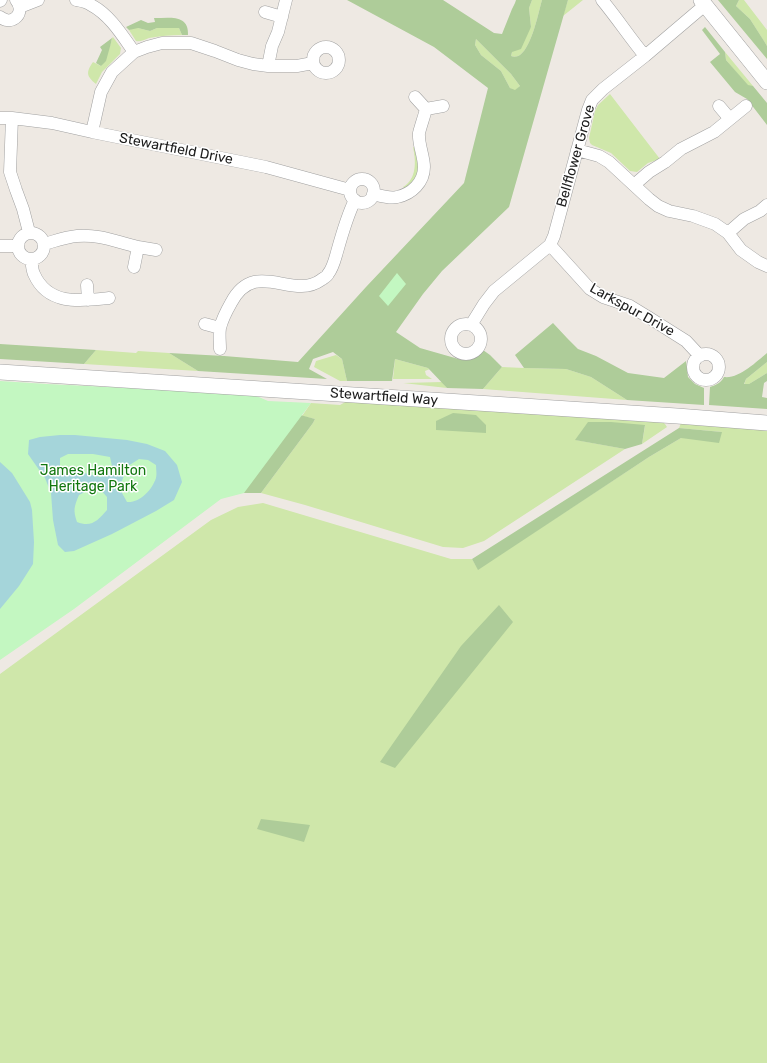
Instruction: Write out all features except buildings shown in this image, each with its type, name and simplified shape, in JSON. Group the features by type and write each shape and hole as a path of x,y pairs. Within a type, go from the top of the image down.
{"street":[{"path":"0,17 6,20 14,19 19,14 18,4 38,0"},
{"path":"76,0 90,4 104,13 134,52"},
{"path":"268,66 272,46 286,0"},
{"path":"606,1 631,40 645,56"},
{"path":"703,2 767,82"},
{"name":"Bellflower Grove","path":"550,245 554,236 592,100 603,89 645,56 703,2"},
{"path":"265,12 282,17"},
{"path":"92,132 101,92 112,72 134,52 162,43 191,43 238,60 268,66 297,66 313,63"},
{"path":"415,97 426,109"},
{"path":"426,109 444,106"},
{"path":"719,106 730,119"},
{"path":"634,185 681,149 714,132 746,106"},
{"path":"373,194 396,197 410,192 417,186 424,168 419,134 426,109"},
{"path":"6,118 10,172 30,232"},
{"name":"Stewartfield Drive","path":"6,118 52,123 266,167 340,188 353,195"},
{"path":"577,150 599,156 609,162 658,206 669,211 693,216 715,224 728,233 741,250 758,262 767,266"},
{"path":"220,349 220,328 234,298 242,289 251,283 262,281 272,281 307,287 328,275 333,266 350,210 353,195 352,184 358,179 366,180 373,187 373,194 371,198 365,202 358,202 353,195"},
{"path":"728,233 744,219 760,211 767,205"},
{"path":"30,232 39,235 44,244 41,254 36,258 31,259 21,255 17,246 21,237 30,232"},
{"path":"44,244 77,236 90,236 110,238 138,247 156,250"},
{"path":"471,326 484,304 494,291 550,245"},
{"name":"Larkspur Drive","path":"550,245 590,289 603,297 630,306 686,341 700,356"},
{"path":"0,246 17,246"},
{"path":"134,267 138,247"},
{"path":"31,259 34,274 40,285 50,293 72,301 109,298"},
{"path":"87,285 88,300"},
{"path":"205,324 220,328"},
{"name":"Stewartfield Way","path":"0,372 767,422"}],"green space":[{"path":"347,0 443,0 494,33 502,34 516,0 532,0 529,8 531,27 521,49 512,52 511,56 514,57 520,55 528,45 542,0 568,0 509,207 442,271 423,294 396,332 420,348 462,360 473,359 483,350 502,367 483,389 447,388 428,368 395,359 392,381 347,381 342,359 333,352 313,359 309,369 327,379 198,371 169,353 298,362 464,183 488,88 434,47","holes":["476,39 511,74 520,86 515,90 510,88 501,71 481,55 475,45"]},
{"path":"532,0 542,0 528,45 520,55 516,57 511,56 512,52 531,27 529,8"},
{"path":"568,0 583,0 563,16"},
{"path":"718,0 739,0 736,6 750,19 767,46 767,59"},
{"path":"739,0 744,0 767,30 767,46 750,19 736,6"},
{"path":"154,18 172,18 182,20 187,28 188,35 182,35 179,28 157,28 150,31 138,28 129,30 126,27 141,20 148,23 155,22"},
{"path":"705,27 725,52 726,60 748,85 753,86 767,103 767,125 747,99 735,92 710,62 720,54 702,30"},
{"path":"134,28 150,31 157,28 179,28 182,35 170,35 136,41 129,30"},
{"path":"113,37 121,48 120,54 102,72 96,84 90,79 88,71 93,62 101,66"},
{"path":"112,38 106,61 101,66 96,63 102,50 100,47"},
{"path":"476,39 511,74 520,86 515,91 510,88 501,71 481,55 475,45"},
{"path":"725,52 753,86 748,86 726,60"},
{"path":"610,94 660,159 648,163 637,172 630,171 611,153 590,143 589,138 595,111 598,105"},
{"path":"413,147 416,148 419,160 418,173 414,180 405,189 403,187 408,184 413,175 415,158"},
{"path":"397,273 406,284 388,306 379,296"},
{"path":"553,323 578,349 596,356 628,373 664,378 686,361 688,377 695,384 704,388 704,405 627,400 591,377 566,369 524,368 515,355"},
{"path":"0,344 96,350 84,364 0,359"},
{"path":"96,350 136,353 138,351 169,353 198,371 84,364"},
{"path":"767,353 767,362 746,379 744,384 749,384 767,373 767,381 764,383 762,397 767,398 767,409 709,405 710,387 718,384 724,377 730,377 741,373"},
{"path":"336,355 342,359 347,381 340,381 314,367 316,361"},
{"path":"395,359 430,369 425,371 426,375 432,379 393,379"},
{"path":"767,362 767,373 749,384 744,385 746,379"},
{"path":"502,367 566,369 591,377 627,400 483,389"},
{"name":"James Hamilton Heritage Park","path":"0,381 252,394 268,401 311,403 244,493 221,499 74,609 0,660"},
{"path":"442,382 447,388 403,383"},
{"path":"347,401 660,420 667,427 642,444 645,426 576,440 625,449 484,541 463,548 443,547 261,493 313,423 315,419 302,416 311,403 340,405"},
{"path":"282,410 315,419 261,493 244,493 240,467"},
{"path":"453,413 476,415 486,425 486,433 436,430 436,421"},
{"path":"588,422 611,422 645,425 642,444 625,449 575,440"},
{"path":"681,423 767,428 767,1063 0,1063 0,674 211,520 238,507 263,503 451,559 472,559 478,569 649,457 681,438 722,432 679,428"},
{"path":"679,428 722,432 719,443 681,438 649,457 478,570 472,559"},
{"path":"499,605 513,622 395,768 380,762 461,646"},
{"path":"261,819 310,825 304,842 257,829"}],"water":[{"path":"75,435 127,440 147,444 165,451 177,465 182,482 174,500 156,511 112,534 74,551 65,552 58,545 53,520 51,493 45,478 28,454 29,440 40,437","holes":["68,454 93,454 110,457 112,466 105,475 100,477 77,471 63,473 60,467 60,458","139,459 148,460 156,465 156,478 152,487 145,495 132,502 127,502 122,493 121,483 128,466","90,489 100,489 107,497 107,510 98,520 94,522 87,524 77,522 75,508 79,495"]},
{"path":"0,462 12,473 30,502 34,542 33,564 19,586 0,609"}]}
